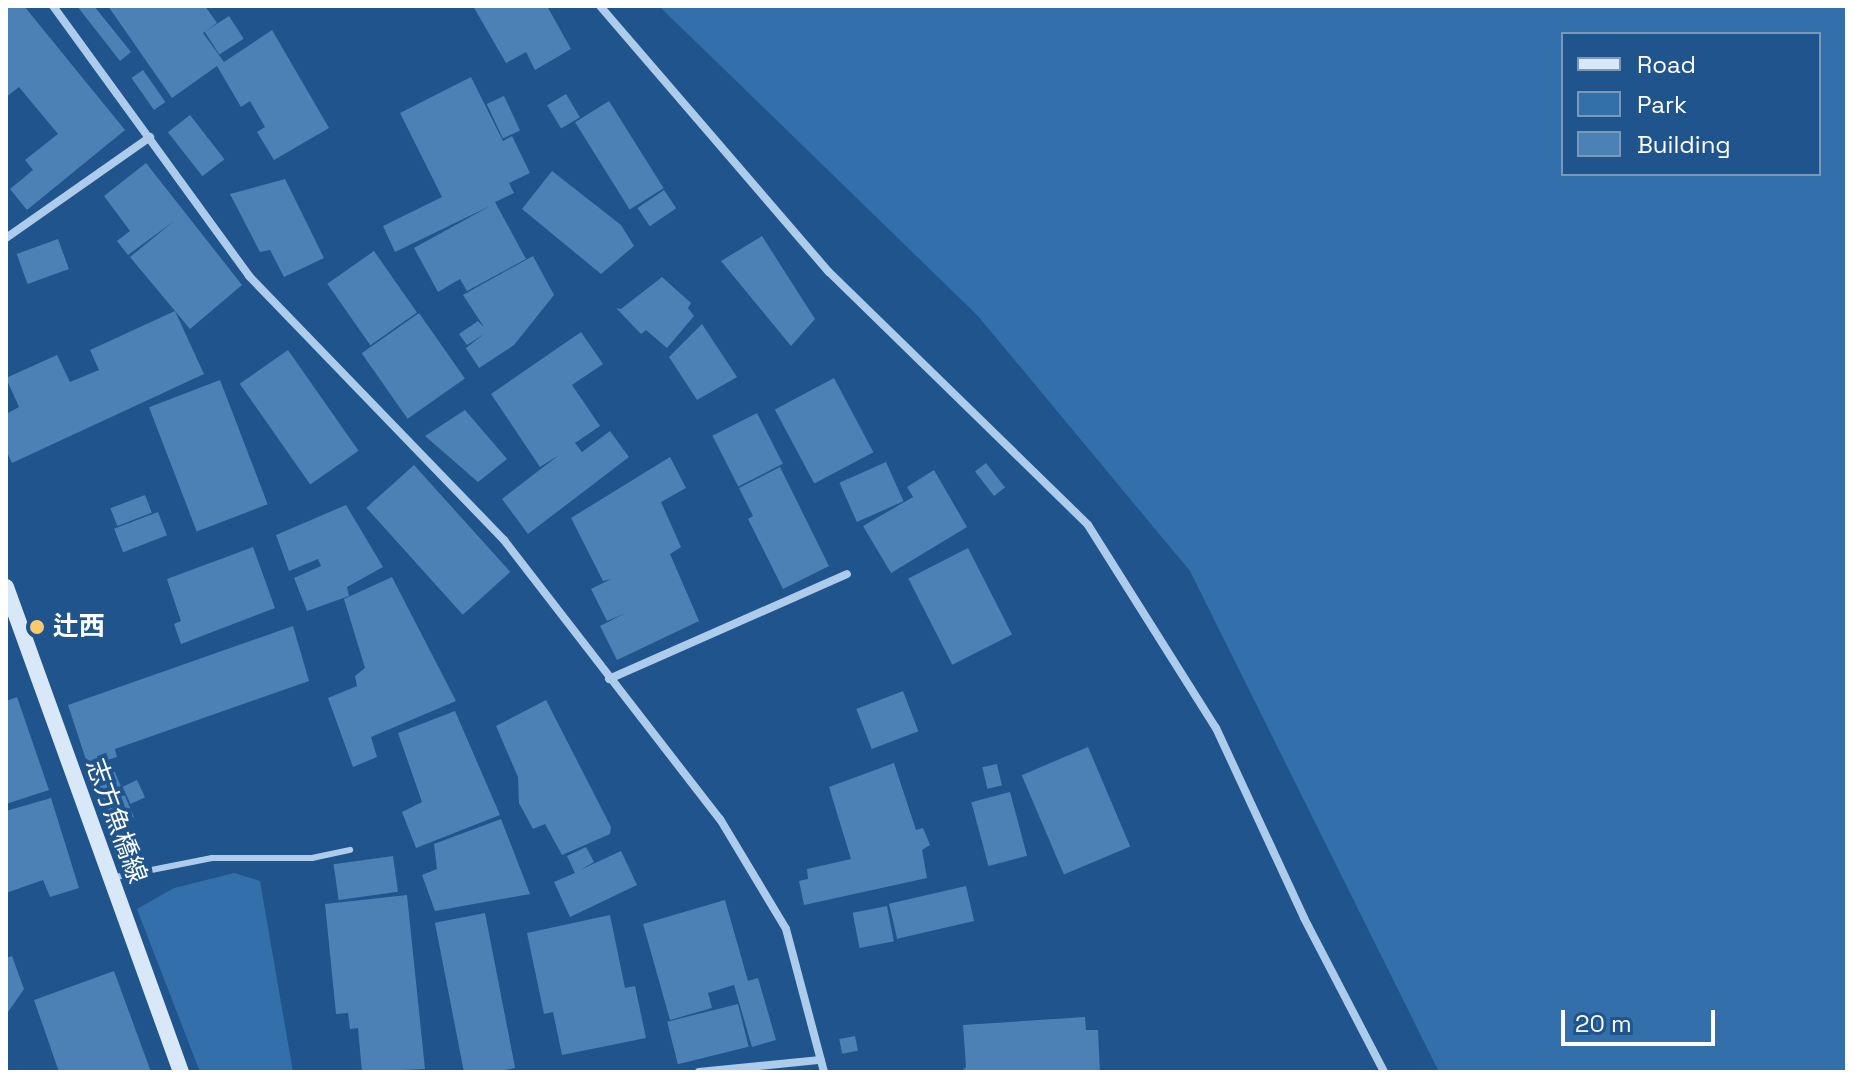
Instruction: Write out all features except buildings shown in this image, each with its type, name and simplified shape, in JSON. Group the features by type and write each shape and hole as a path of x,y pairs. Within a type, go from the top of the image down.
{"main road":[{"name":"志方魚橋線","path":"6,587 181,1072"}],"street":[{"path":"53,6 249,276 504,540 720,819 786,929 824,1072"},
{"path":"600,6 829,272 1088,525 1216,728 1304,918 1384,1072"},
{"path":"6,238 150,137"},
{"path":"609,679 847,574"},
{"path":"699,1072 820,1060"}],"lane":[{"path":"111,878 212,858 312,858 350,850"}],"green space":[{"path":"659,6 1847,6 1847,1072 1439,1072 1190,571 977,315"},
{"path":"234,873 260,881 293,1072 200,1072 137,909 174,888"}],"place":[{"name":"辻西","path":"37,627"}]}
